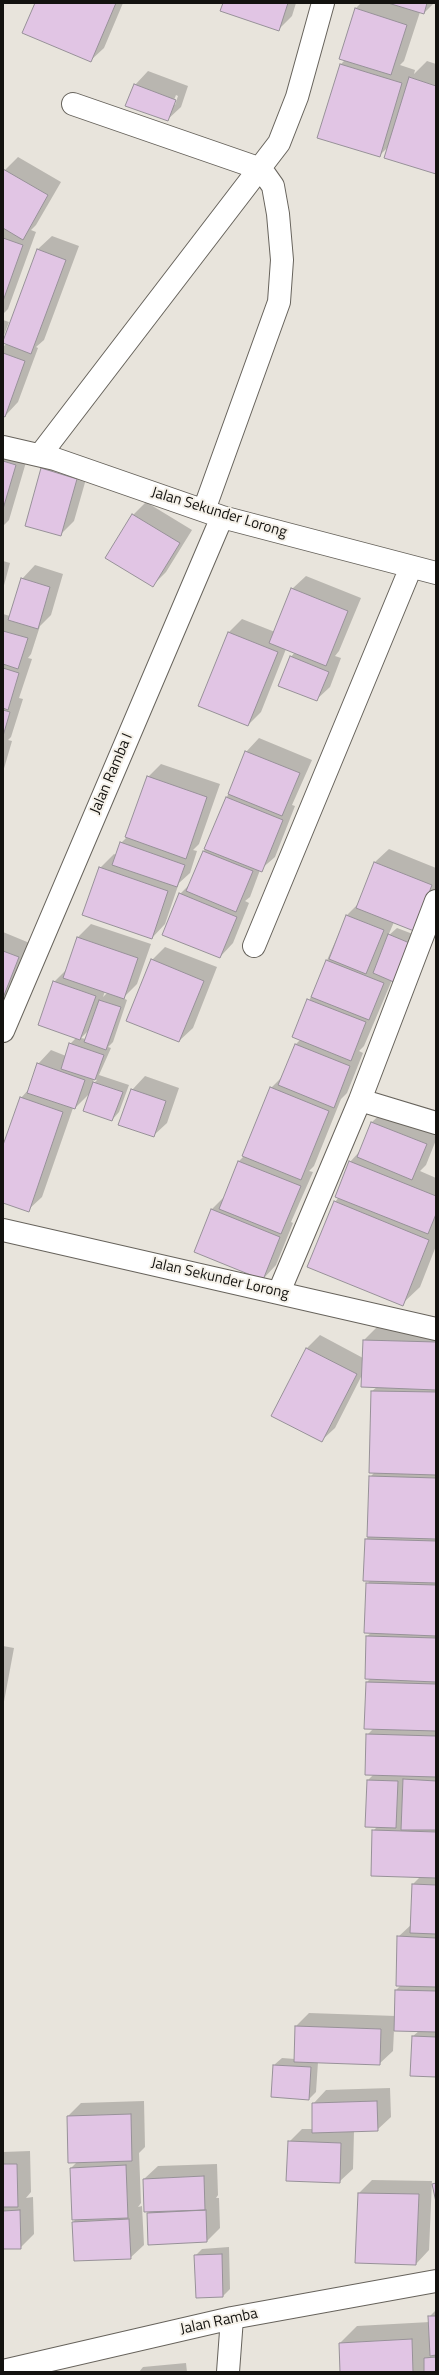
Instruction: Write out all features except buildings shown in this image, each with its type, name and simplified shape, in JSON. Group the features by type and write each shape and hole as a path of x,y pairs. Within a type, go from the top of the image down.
{"street":[{"path":"40,455 261,169 279,143 289,122 323,3"},
{"path":"73,104 261,169"},
{"name":"Jalan Ramba I","path":"3,1031 213,513 279,302 282,260 278,214 273,186 261,169"},
{"name":"Jalan Sekunder Lorong","path":"3,447 40,455 213,513 436,573"},
{"path":"254,946 411,567"},
{"path":"279,1292 360,1100 436,905"},
{"path":"360,1100 436,1123"},
{"name":"Jalan Sekunder Lorong","path":"3,1230 436,1329"},
{"name":"Jalan Ramba","path":"3,2371 232,2318 436,2281"},
{"path":"228,2372 232,2318"}]}
